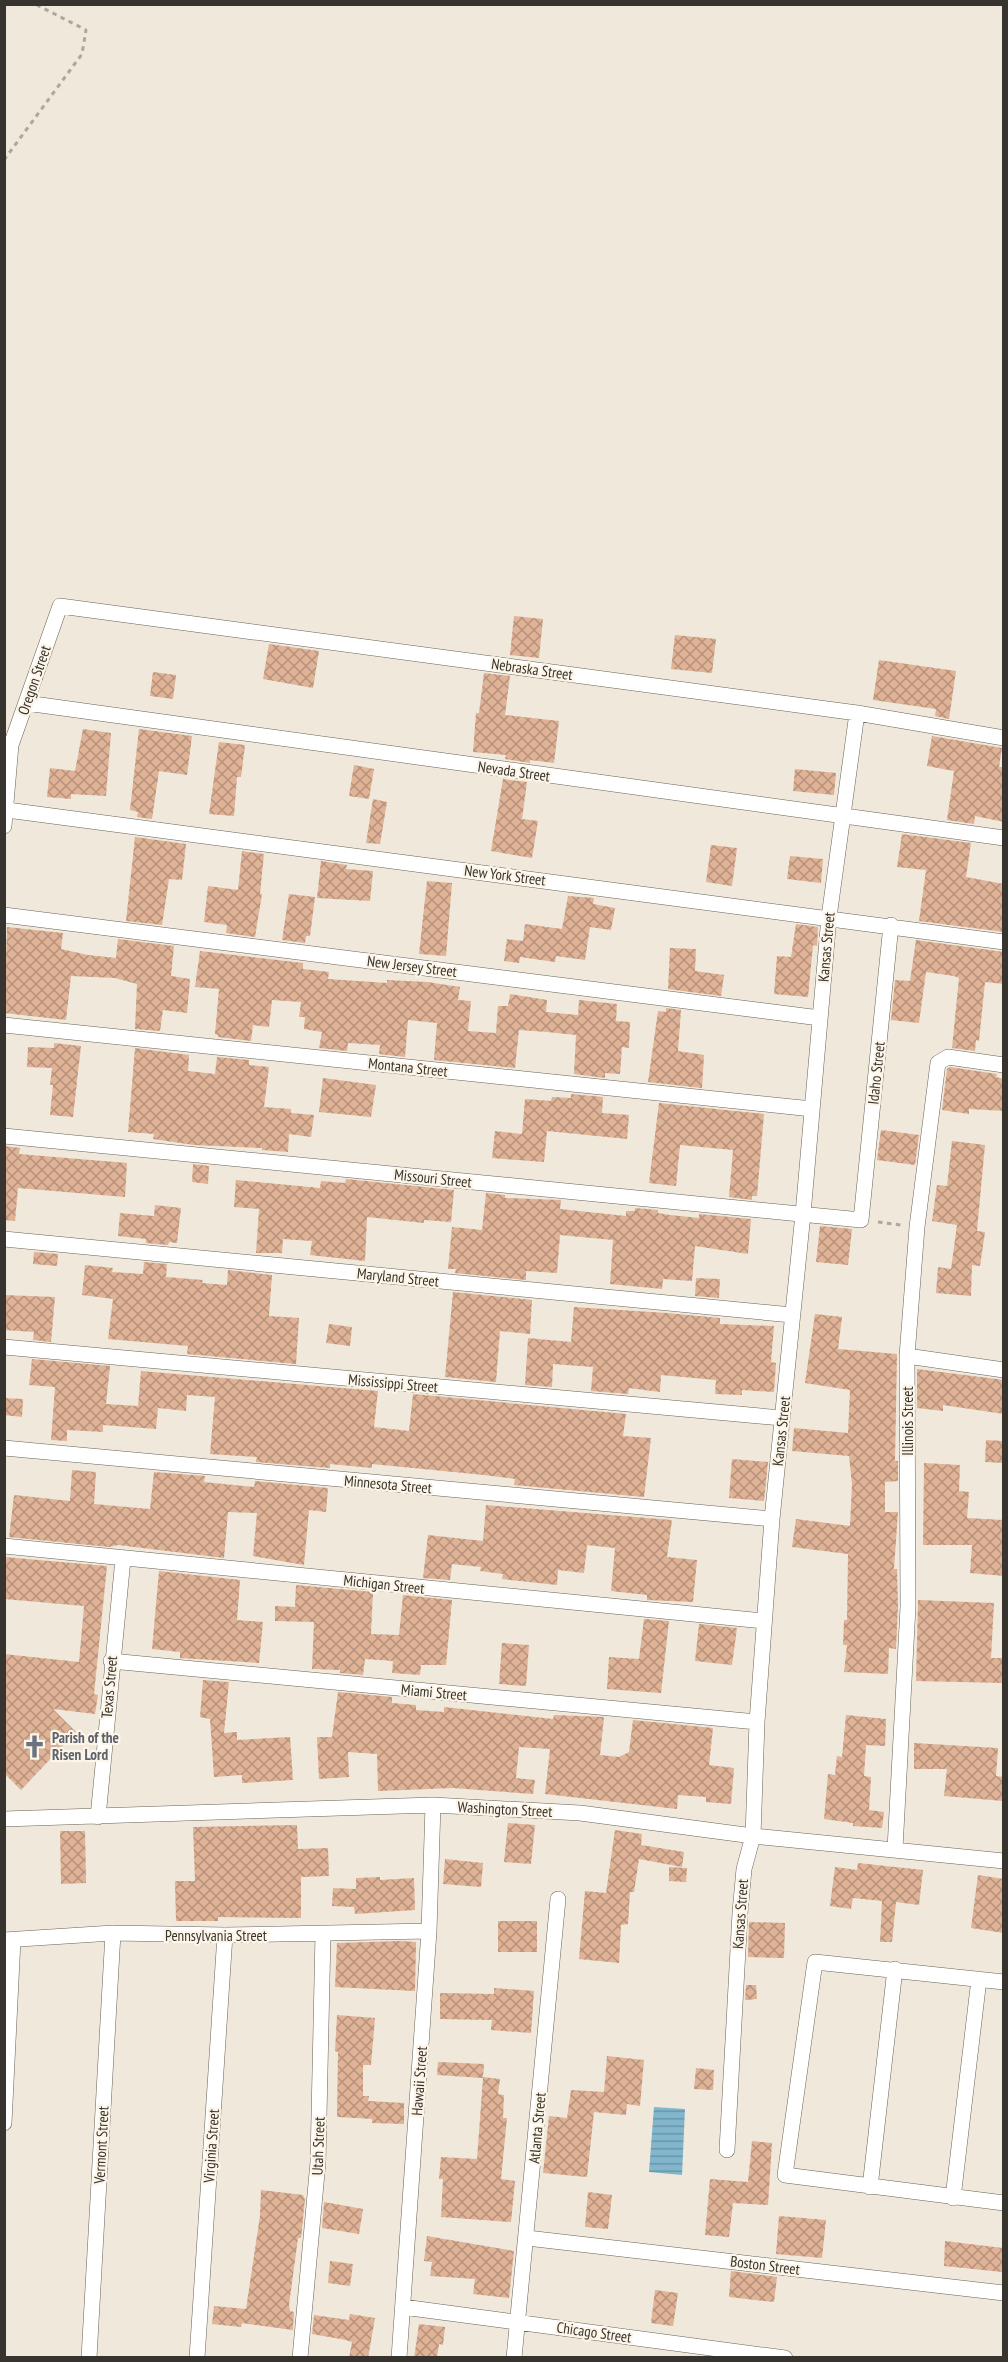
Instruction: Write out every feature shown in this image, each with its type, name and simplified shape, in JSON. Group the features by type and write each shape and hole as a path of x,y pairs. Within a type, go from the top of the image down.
{"street":[{"name":"Oregon Street","path":"4,826 11,745 60,606"},
{"name":"Nebraska Street","path":"60,606 857,713 1004,738"},
{"name":"Nevada Street","path":"26,703 1004,838"},
{"name":"Kansas Street","path":"728,2150 740,1913 744,1869 753,1836 757,1722 772,1519 803,1214 829,917 857,713"},
{"name":"New York Street","path":"7,810 891,925 1004,942"},
{"name":"New Jersey Street","path":"4,915 820,1018"},
{"name":"Idaho Street","path":"861,1220 891,925"},
{"name":"Montana Street","path":"4,1025 812,1109"},
{"name":"Illinois Street","path":"896,1849 909,1607 907,1356 917,1227 938,1063 948,1057 1004,1065"},
{"name":"Missouri Street","path":"4,1136 861,1220"},
{"name":"Maryland Street","path":"4,1239 792,1316"},
{"name":"Mississippi Street","path":"4,1347 782,1418"},
{"path":"907,1356 1004,1370"},
{"name":"Minnesota Street","path":"4,1448 772,1519"},
{"name":"Michigan Street","path":"4,1546 764,1621"},
{"name":"Texas Street","path":"98,1817 111,1661 123,1558"},
{"name":"Miami Street","path":"111,1661 757,1722"},
{"name":"Washington Street","path":"4,1820 433,1805 580,1813 753,1836 896,1849 1004,1862"},
{"name":"Hawaii Street","path":"399,2358 429,1931 433,1805"},
{"name":"Atlanta Street","path":"514,2358 558,1899"},
{"name":"Pennsylvania Street","path":"9,1940 113,1933 225,1935 429,1931"},
{"name":"Vermont Street","path":"89,2358 113,1933"},
{"name":"Utah Street","path":"300,2358 318,2162 323,1934"},
{"name":"Virginia Street","path":"197,2358 225,1935"},
{"path":"4,2123 9,1940"},
{"path":"1004,1982 815,1962 785,2175 1004,2203"},
{"path":"870,2187 895,1969"},
{"path":"953,2198 979,1979"},
{"name":"Boston Street","path":"527,2238 1004,2293"},
{"name":"Chicago Street","path":"404,2307 785,2358"}],"path":[{"path":"4,160 81,54 86,30 35,4"},
{"path":"861,1220 917,1227"}],"water":[{"path":"654,2107 685,2109 682,2175 649,2172"}],"building":[{"path":"514,616 543,619 539,658 510,655"},
{"path":"675,635 716,639 712,673 671,669"},
{"path":"269,644 319,651 313,688 263,679"},
{"path":"879,660 956,671 949,719 935,716 936,709 873,700"},
{"path":"153,672 176,675 173,699 150,696"},
{"path":"484,673 510,676 505,715 559,721 554,763 530,760 530,763 505,759 506,755 473,752 476,713 479,713"},
{"path":"83,729 111,733 106,796 71,794 71,799 47,797 50,768 75,771"},
{"path":"139,729 192,736 187,775 159,771 152,819 137,817 138,812 130,810"},
{"path":"932,736 1002,748 999,767 1004,767 1004,822 975,816 974,824 947,820 954,771 927,766"},
{"path":"219,742 245,745 241,777 237,777 234,816 209,814"},
{"path":"354,765 374,769 369,799 349,796"},
{"path":"795,769 836,773 834,795 793,791"},
{"path":"503,779 527,782 522,819 538,821 532,858 491,851"},
{"path":"373,799 387,802 380,844 366,843"},
{"path":"902,834 971,843 966,877 1004,884 1004,932 919,921 926,870 897,867"},
{"path":"135,837 186,844 182,880 169,879 162,925 126,921"},
{"path":"711,845 737,848 732,886 706,882"},
{"path":"242,851 264,854 260,894 262,894 255,937 226,933 227,925 204,922 208,886 238,890"},
{"path":"790,856 823,859 821,883 787,879"},
{"path":"321,861 347,865 346,869 373,871 370,901 317,898"},
{"path":"427,881 452,883 446,956 419,954"},
{"path":"289,894 315,897 310,936 306,936 305,943 282,940"},
{"path":"568,896 594,898 593,904 615,908 611,930 590,927 585,960 556,956 555,962 520,957 519,963 504,961 507,939 523,941 525,924 562,929"},
{"path":"796,924 818,927 817,946 813,945 808,997 774,994 777,956 791,957"},
{"path":"7,927 63,933 61,949 88,955 116,958 118,939 174,946 171,976 190,979 187,1013 163,1010 160,1031 135,1029 137,984 115,978 71,976 66,1020 4,1013"},
{"path":"916,940 1004,952 1004,984 985,982 979,1041 976,1040 975,1051 952,1048 959,978 954,976 926,972 919,1023 891,1020 895,980 910,981"},
{"path":"670,948 696,949 695,971 724,975 721,996 668,989"},
{"path":"200,951 303,963 303,969 329,972 328,979 387,983 387,980 427,982 460,987 458,1000 471,1001 468,1031 496,1033 498,1006 508,1006 510,994 547,1000 546,1012 578,1015 579,1000 617,1004 616,1021 630,1022 629,1048 622,1047 620,1074 605,1073 605,1078 574,1074 576,1035 519,1030 515,1068 434,1060 437,1023 408,1020 405,1057 379,1054 380,1045 348,1043 347,1051 319,1048 322,1032 304,1029 305,1017 299,1017 301,1002 272,1000 269,1027 253,1025 251,1041 218,1037 215,1034 219,989 195,987"},
{"path":"666,1008 681,1010 678,1051 704,1055 702,1088 648,1082 658,1011 666,1012"},
{"path":"54,1043 81,1046 73,1117 50,1115 52,1068 27,1067 28,1047 54,1048"},
{"path":"135,1048 189,1055 188,1071 215,1074 217,1057 249,1060 249,1065 269,1067 264,1107 291,1109 291,1113 314,1115 311,1137 289,1134 288,1152 262,1150 262,1148 194,1145 153,1139 154,1134 128,1132"},
{"path":"950,1067 997,1074 996,1077 1004,1079 1004,1111 969,1109 969,1114 942,1110 947,1069"},
{"path":"323,1078 376,1085 371,1117 319,1112"},
{"path":"571,1094 603,1097 602,1113 629,1115 627,1139 547,1131 544,1162 492,1158 495,1131 522,1134 525,1099 551,1101 552,1097 571,1098"},
{"path":"659,1103 764,1114 757,1196 752,1196 752,1200 729,1197 733,1150 680,1145 676,1186 649,1183"},
{"path":"881,1130 919,1135 915,1165 877,1160"},
{"path":"952,1141 985,1145 977,1231 985,1232 980,1266 972,1265 971,1296 936,1293 938,1267 951,1269 957,1225 932,1221 937,1185 947,1186"},
{"path":"4,1146 20,1148 19,1154 127,1163 125,1197 18,1188 15,1221 4,1220"},
{"path":"193,1164 209,1166 208,1184 192,1182"},
{"path":"346,1179 454,1190 451,1222 424,1220 424,1223 367,1217 365,1261 310,1255 312,1241 283,1239 282,1253 256,1253 259,1209 234,1207 236,1180 320,1188 321,1181 345,1183"},
{"path":"486,1193 505,1195 505,1198 561,1200 560,1209 626,1216 626,1211 635,1211 635,1208 699,1218 699,1214 751,1219 748,1254 695,1246 692,1281 663,1279 662,1289 610,1284 613,1240 560,1235 557,1273 526,1271 526,1280 455,1273 456,1269 448,1269 452,1227 482,1230"},
{"path":"155,1205 181,1208 177,1243 169,1242 168,1245 146,1243 146,1239 118,1236 120,1213 154,1216"},
{"path":"820,1226 852,1229 848,1265 816,1262"},
{"path":"34,1252 58,1254 57,1266 33,1264"},
{"path":"144,1262 167,1264 166,1277 203,1280 202,1283 227,1285 228,1270 272,1275 269,1316 299,1318 296,1364 187,1354 188,1346 108,1339 113,1299 82,1295 85,1265 113,1268 112,1272 143,1274"},
{"path":"696,1278 720,1279 719,1298 695,1296"},
{"path":"453,1292 532,1300 530,1334 500,1331 496,1382 445,1377"},
{"path":"4,1295 55,1297 51,1342 33,1340 34,1332 4,1330"},
{"path":"574,1307 720,1318 720,1324 774,1326 771,1362 776,1363 774,1392 742,1390 742,1395 715,1394 716,1380 661,1375 660,1392 629,1388 628,1394 591,1391 593,1367 553,1364 552,1387 525,1385 528,1338 571,1342"},
{"path":"815,1314 842,1317 838,1349 897,1354 895,1461 898,1461 898,1481 885,1482 885,1512 898,1512 894,1569 897,1569 898,1607 896,1649 889,1648 888,1674 844,1672 847,1645 843,1645 844,1620 847,1620 848,1554 792,1547 796,1519 850,1526 852,1484 849,1456 792,1451 794,1428 848,1433 850,1390 805,1383"},
{"path":"329,1324 352,1327 350,1346 326,1343"},
{"path":"32,1359 110,1366 106,1404 138,1406 141,1371 378,1391 374,1427 409,1431 413,1394 626,1414 623,1436 651,1438 644,1497 514,1485 515,1479 484,1475 372,1464 372,1468 330,1464 330,1468 256,1462 257,1457 210,1454 215,1397 187,1395 186,1411 158,1408 156,1429 103,1425 103,1432 67,1430 67,1441 51,1440 55,1387 29,1385"},
{"path":"917,1369 1004,1380 1004,1414 943,1405 943,1411 917,1408"},
{"path":"4,1398 23,1399 22,1417 4,1415"},
{"path":"986,1440 1004,1441 1004,1463 985,1462"},
{"path":"732,1459 768,1462 764,1501 729,1498"},
{"path":"924,1463 960,1465 959,1491 969,1492 967,1518 1004,1520 1004,1576 970,1573 972,1545 923,1545"},
{"path":"72,1470 96,1472 94,1504 150,1509 154,1472 205,1476 204,1482 254,1487 255,1481 328,1488 326,1512 309,1510 304,1565 253,1556 257,1513 228,1512 224,1558 118,1545 109,1547 9,1537 14,1495 70,1501"},
{"path":"486,1505 672,1520 667,1557 697,1560 693,1602 647,1600 647,1595 611,1591 615,1548 587,1545 584,1573 558,1570 557,1585 502,1579 503,1574 480,1571 481,1567 452,1564 450,1580 423,1578 428,1535 483,1541"},
{"path":"4,1557 107,1566 94,1694 98,1695 95,1714 53,1709 76,1732 21,1790 4,1773 4,1654 79,1662 84,1606 4,1599"},
{"path":"159,1571 240,1580 237,1620 263,1622 259,1663 180,1658 180,1652 152,1649"},
{"path":"296,1585 373,1592 371,1634 399,1635 403,1595 452,1600 446,1665 421,1665 420,1675 392,1673 393,1661 365,1659 363,1675 340,1673 340,1670 312,1669 314,1622 275,1621 275,1606 295,1607"},
{"path":"918,1600 994,1603 991,1658 1004,1658 1004,1683 916,1681"},
{"path":"644,1619 669,1621 661,1693 607,1689 609,1657 639,1659"},
{"path":"699,1624 737,1628 732,1665 695,1661"},
{"path":"502,1643 529,1645 526,1686 499,1684"},
{"path":"203,1680 229,1682 224,1733 237,1732 237,1740 290,1737 293,1780 242,1783 242,1775 214,1777 210,1719 200,1717"},
{"path":"338,1692 392,1697 392,1703 416,1705 416,1710 444,1712 444,1707 553,1719 554,1715 604,1717 600,1755 619,1757 629,1752 633,1720 713,1728 709,1765 734,1768 731,1804 706,1802 706,1797 678,1795 677,1809 545,1794 550,1749 519,1747 516,1778 535,1780 533,1794 453,1788 378,1791 377,1754 348,1752 349,1777 319,1779 317,1737 332,1737"},
{"path":"846,1715 886,1719 885,1746 866,1745 864,1776 871,1777 869,1810 884,1812 882,1828 853,1826 853,1823 824,1819 828,1774 835,1775 837,1756 842,1757"},
{"path":"914,1743 998,1748 996,1776 1004,1777 1003,1801 944,1796 947,1769 914,1769"},
{"path":"508,1823 535,1825 531,1864 504,1862"},
{"path":"297,1825 298,1849 328,1848 329,1876 301,1877 301,1918 218,1917 218,1921 176,1921 175,1881 195,1881 193,1827"},
{"path":"615,1830 642,1834 641,1845 684,1852 682,1867 639,1859 634,1892 630,1892 628,1924 621,1925 619,1963 579,1959 585,1891 606,1893"},
{"path":"60,1831 85,1831 86,1883 61,1884"},
{"path":"445,1859 483,1863 481,1887 443,1884"},
{"path":"858,1863 923,1870 919,1905 896,1902 892,1942 880,1942 882,1901 853,1898 851,1909 830,1906 835,1867 857,1870"},
{"path":"669,1867 687,1868 686,1882 669,1881"},
{"path":"978,1875 1004,1879 1004,1933 971,1928"},
{"path":"380,1877 380,1880 414,1878 415,1910 355,1914 354,1907 332,1906 333,1888 356,1889 356,1878"},
{"path":"498,1921 537,1921 537,1952 498,1952"},
{"path":"749,1922 785,1923 784,1958 748,1957"},
{"path":"416,1942 415,1991 335,1987 337,1943"},
{"path":"746,1985 756,1985 757,1999 745,2000"},
{"path":"494,1988 534,1991 531,2033 491,2030 492,2020 440,2019 440,1993 494,1994"},
{"path":"337,2015 375,2018 371,2065 363,2065 363,2096 369,2096 368,2101 404,2103 404,2124 372,2123 372,2119 337,2117 338,2052 335,2051"},
{"path":"607,2056 644,2060 640,2106 627,2104 626,2115 594,2112 587,2177 543,2173 549,2116 567,2118 571,2090 604,2092"},
{"path":"438,2062 484,2064 483,2077 500,2079 498,2094 504,2095 503,2118 507,2118 501,2179 515,2181 511,2222 441,2217 443,2179 439,2179 441,2157 477,2159 483,2078 437,2075"},
{"path":"696,2068 714,2070 713,2090 694,2089"},
{"path":"752,2141 772,2143 768,2205 733,2203 729,2237 705,2235 710,2179 748,2182"},
{"path":"261,2190 303,2195 305,2199 301,2238 298,2238 289,2305 290,2311 294,2312 293,2330 242,2323 241,2327 212,2324 214,2306 246,2309 260,2216"},
{"path":"588,2192 612,2195 608,2229 585,2227"},
{"path":"324,2202 363,2209 359,2234 322,2228"},
{"path":"779,2216 826,2220 822,2258 776,2254"},
{"path":"427,2236 514,2251 509,2298 473,2294 475,2279 430,2276 432,2262 424,2261"},
{"path":"945,2241 1003,2248 1002,2272 944,2266"},
{"path":"330,2261 353,2264 350,2286 328,2283"},
{"path":"731,2271 777,2277 774,2302 729,2297"},
{"path":"655,2290 678,2293 673,2326 651,2323"},
{"path":"350,2314 375,2318 368,2358 349,2358 352,2342 312,2334 314,2315 349,2320"},
{"path":"419,2324 445,2327 443,2345 439,2344 437,2358 414,2358"}],"place":[{"name":"Parish of the Risen Lord","path":"34,1746"}]}
